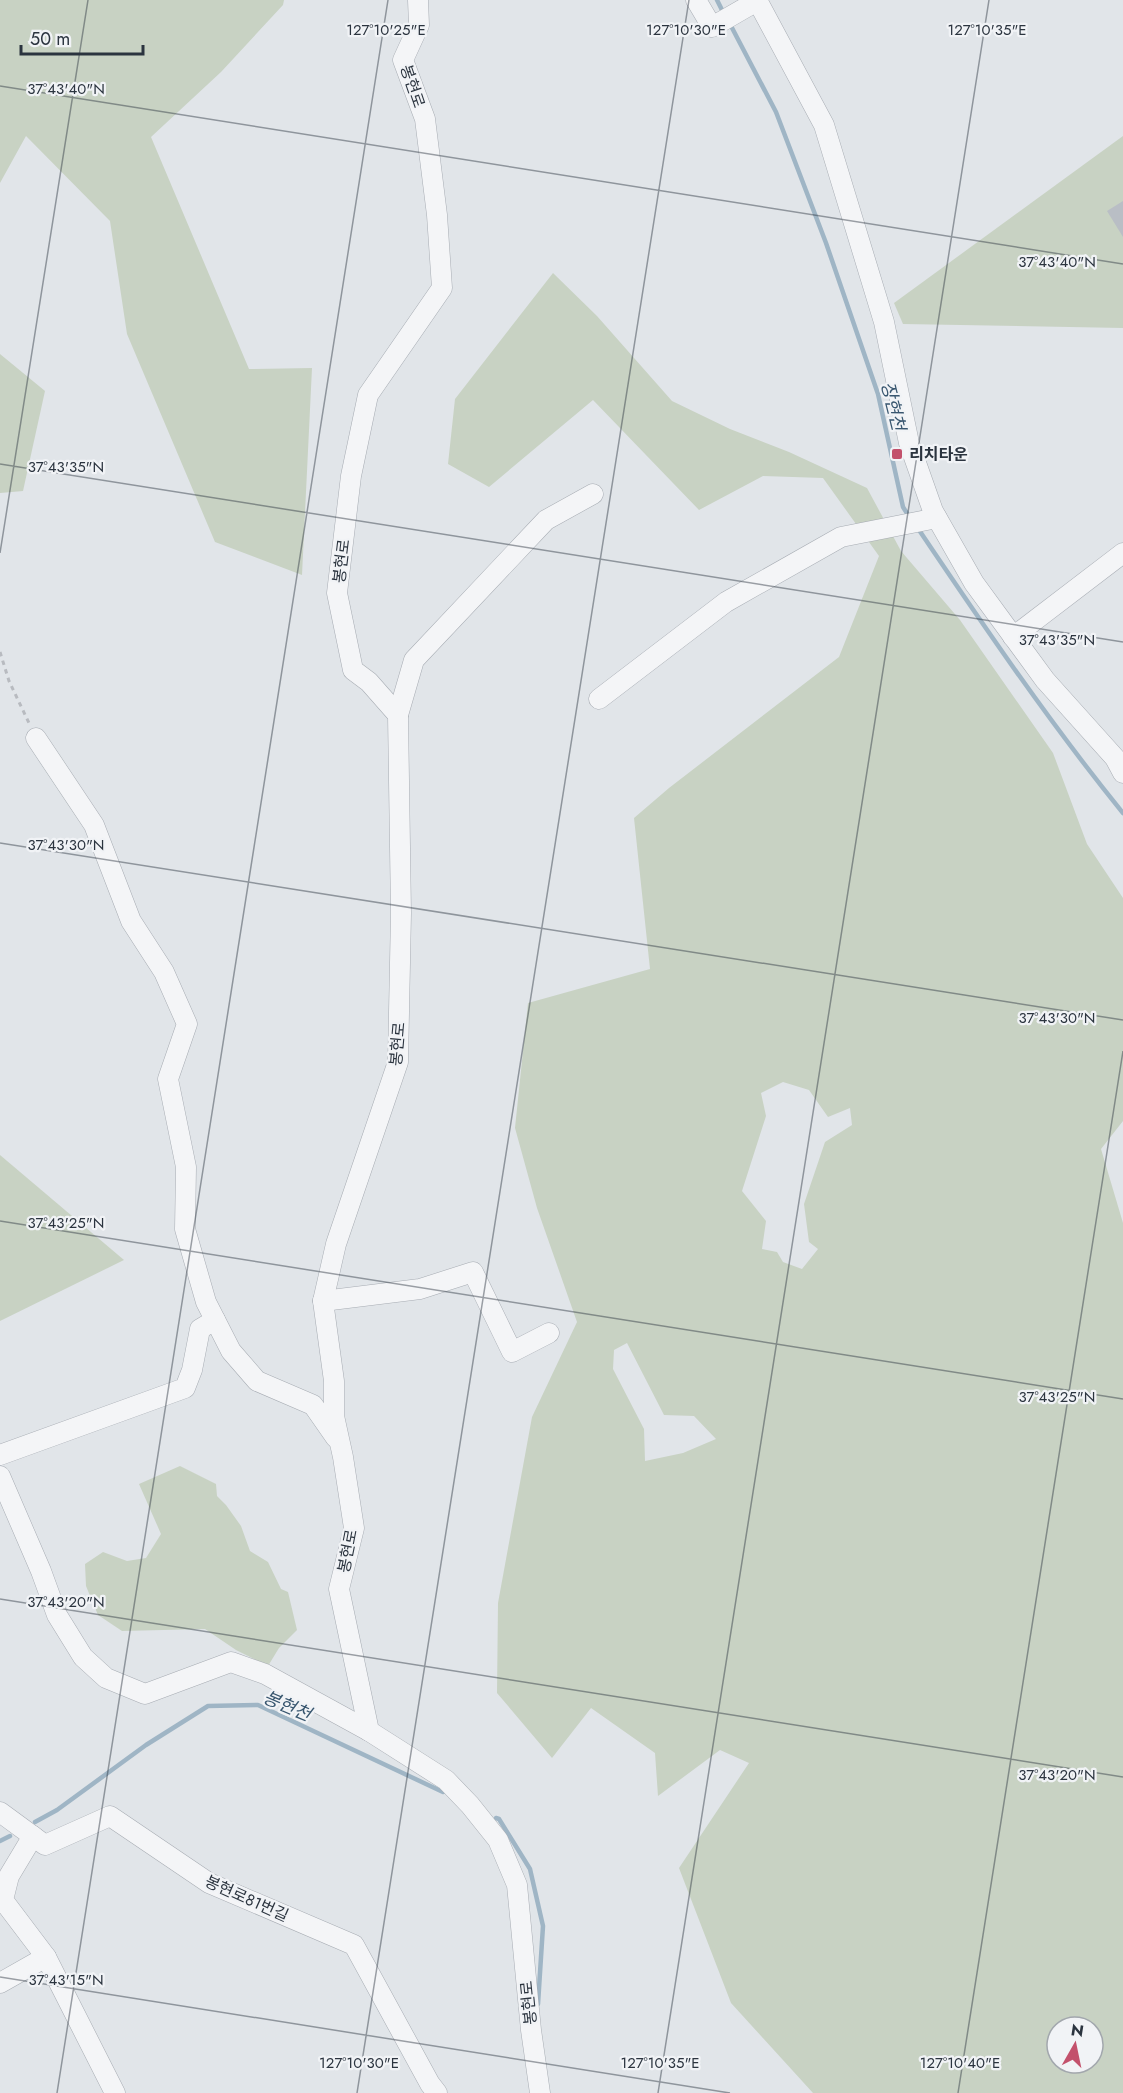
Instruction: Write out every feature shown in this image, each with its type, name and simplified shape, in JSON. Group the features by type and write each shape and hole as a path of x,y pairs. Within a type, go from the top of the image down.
{"street":[{"name":"봉현로","path":"418,0 419,25 403,60 425,119 437,215 442,288 368,395 351,476 337,592 353,670 369,682 398,716 401,914 399,1062 336,1244 323,1301 334,1381 334,1416 354,1528 339,1589 369,1731 446,1780 498,1840 517,1885 531,2030 540,2093"},
{"path":"696,0 712,27 753,3 825,125 884,322 909,443 931,520 1045,680 1115,758 1123,773"},
{"path":"398,716 414,660 546,520 593,494"},
{"path":"599,699 726,602 842,537 931,520"},
{"path":"1013,637 1123,553"},
{"path":"36,738 94,825 131,921 164,972 187,1024 168,1079 186,1167 185,1229 206,1302 231,1351 257,1382 313,1405 340,1444"},
{"path":"323,1301 420,1289 472,1272 512,1352 549,1333"},
{"path":"0,1455 185,1388 192,1370 200,1329 214,1320"},
{"path":"0,1476 57,1614 83,1657 106,1678 145,1694 231,1662 265,1674 369,1731"},
{"name":"봉현로81번길","path":"0,1812 45,1845 110,1816 209,1883 354,1945 436,2093"},
{"path":"33,1836 9,1875 3,1900 46,1957 115,2093"},
{"path":"0,1983 46,1957"}],"path":[{"path":"0,652 9,681 36,738"}],"green space":[{"path":"0,0 284,0 283,5 221,72 151,137 249,369 312,368 302,575 215,542 127,334 110,221 26,136 0,183"},
{"path":"1123,136 1123,328 903,324 894,303"},
{"path":"553,273 597,316 672,401 730,429 789,452 867,488 901,551 960,620 1053,753 1087,844 1123,898 1123,1121 1101,1149 1123,1223 1123,2093 813,2093 731,2003 679,1868 749,1763 720,1750 658,1796 655,1753 591,1708 552,1758 497,1693 498,1603 532,1417 577,1322 537,1208 515,1128 528,1003 650,969 634,818 669,788 839,657 879,556 823,478 763,476 699,510 593,400 489,487 448,464 455,399","holes":["783,1082 809,1090 828,1117 850,1108 852,1125 825,1142 804,1204 809,1242 818,1249 802,1269 783,1262 777,1252 762,1249 766,1221 742,1191 766,1116 761,1093","627,1343 664,1415 694,1416 716,1439 683,1453 645,1461 644,1429 613,1369 614,1350"]},
{"path":"0,354 45,391 23,491 0,493"},
{"path":"0,1155 124,1260 0,1321"},
{"path":"180,1466 216,1484 217,1496 241,1526 250,1551 268,1562 281,1589 288,1592 297,1630 279,1648 268,1666 236,1650 205,1629 122,1631 98,1615 86,1586 85,1564 103,1552 127,1561 146,1558 161,1534 139,1484"}],"building":[{"path":"1123,201 1123,237 1107,211"}],"waterway":[{"name":"장현천","path":"717,0 724,14"},
{"name":"장현천","path":"730,24 776,112 826,243 878,394 903,507 910,518"},
{"name":"장현천","path":"917,527 1043,708 1123,813"},
{"name":"봉현천","path":"35,1822 57,1810 146,1745 208,1706 258,1705 443,1792"},
{"name":"봉현천","path":"496,1818 499,1819 530,1869 543,1926 538,2004"},
{"name":"봉현천","path":"0,1841 10,1836"}],"place":[{"name":"리치타운","path":"897,454"}]}
